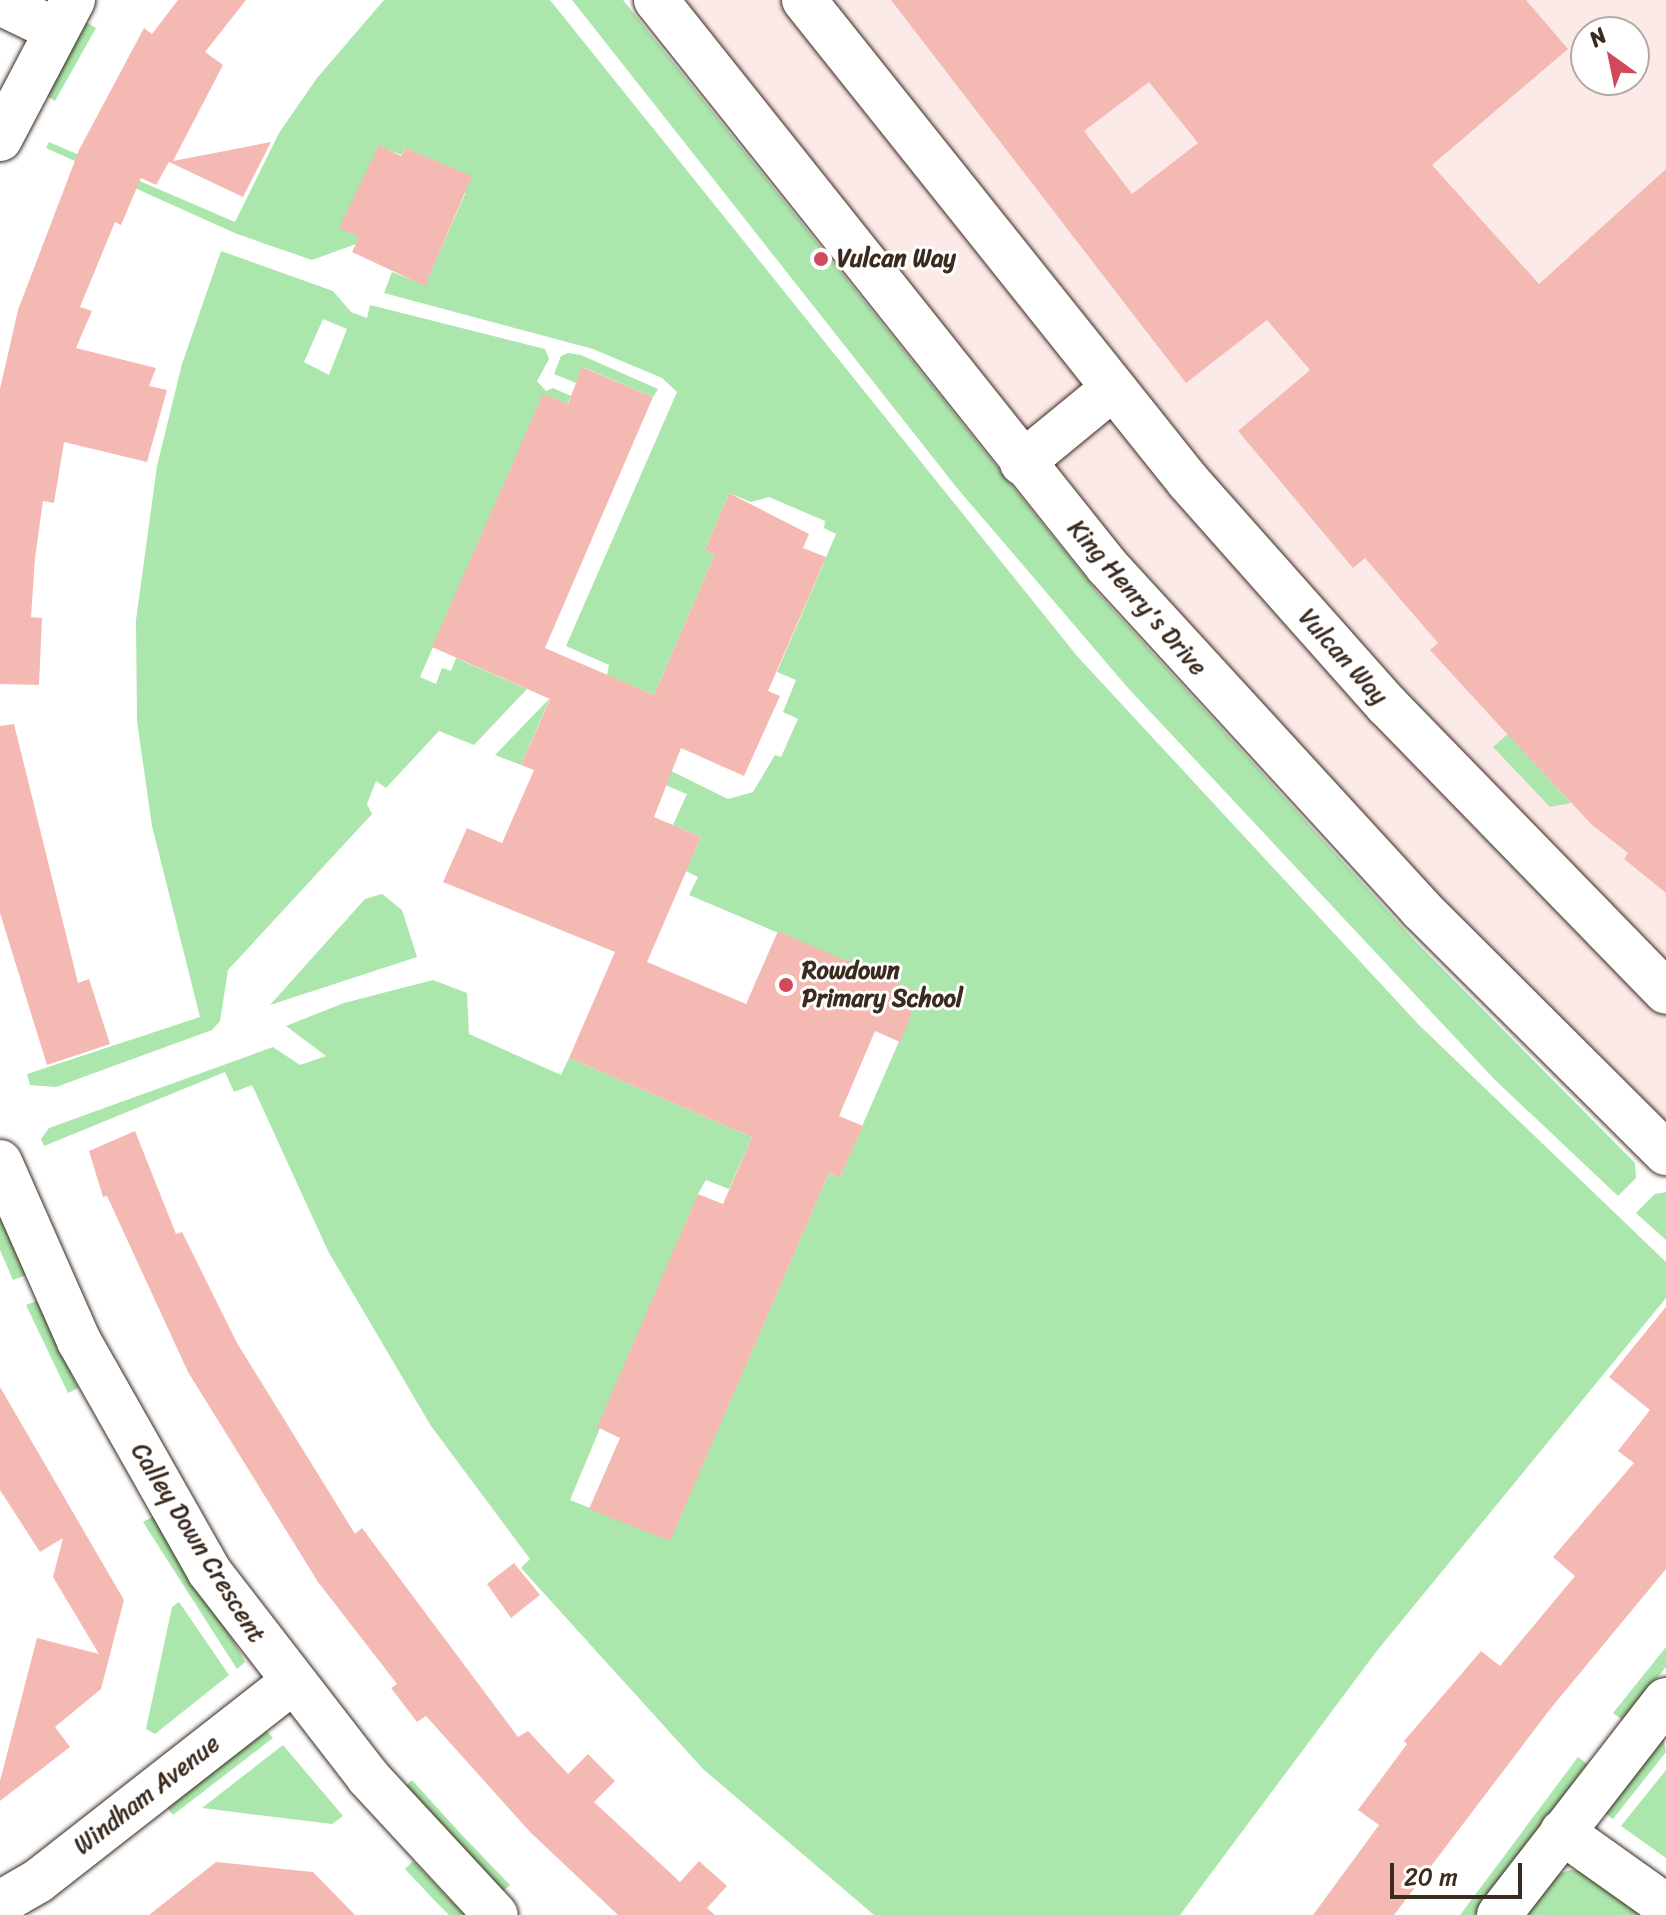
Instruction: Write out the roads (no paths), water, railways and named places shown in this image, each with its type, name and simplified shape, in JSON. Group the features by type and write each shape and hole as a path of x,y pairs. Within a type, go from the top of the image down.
{"street":[{"name":"King Henry's Drive","path":"656,0 1107,566 1319,801 1548,1040 1666,1153"},
{"name":"Vulcan Way","path":"804,0 1112,389 1387,705 1666,992"},
{"path":"0,3 65,15 0,139"},
{"path":"1022,463 1112,389"},
{"name":"Calley Down Crescent","path":"0,1162 79,1341 159,1489 209,1571 291,1683 406,1822 496,1915"},
{"name":"Windham Avenue","path":"0,1903 38,1881 291,1683"},
{"path":"1499,1915 1666,1700"},
{"path":"1562,1832 1666,1906"}],"place":[{"name":"Vulcan Way","path":"821,259"},
{"name":"Rowdown Primary School","path":"786,985"}]}
